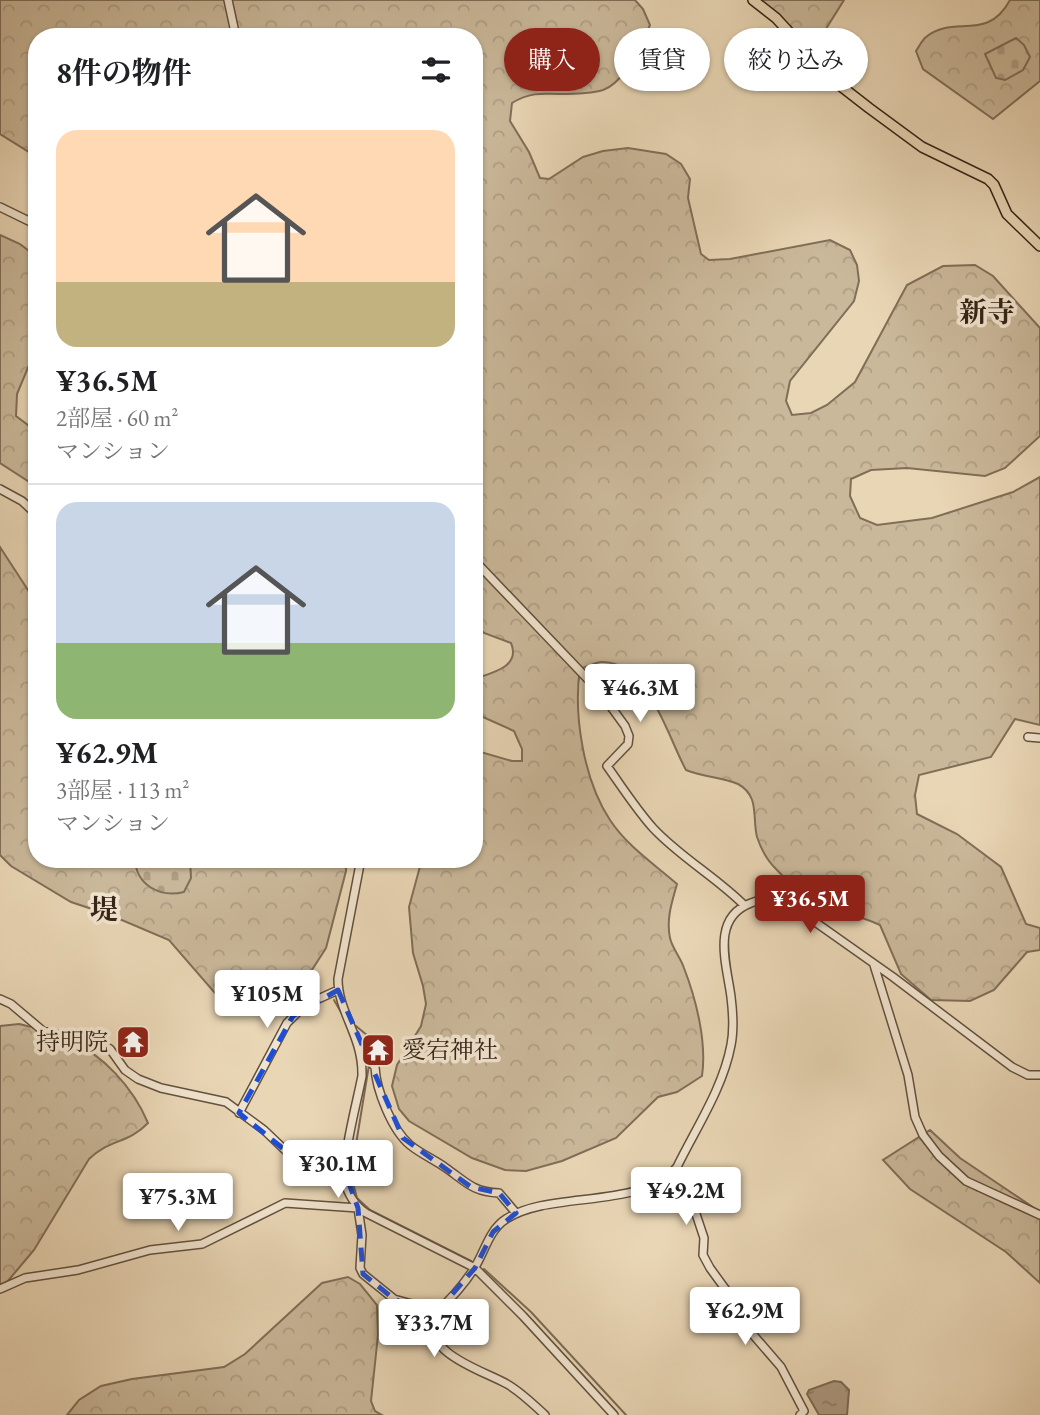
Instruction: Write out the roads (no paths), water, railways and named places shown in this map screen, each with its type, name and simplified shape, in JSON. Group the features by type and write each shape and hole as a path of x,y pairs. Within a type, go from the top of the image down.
{"main road":[{"path":"752,0 776,18 833,80 869,108 922,147 988,179 994,185 1007,214 1040,246"}],"street":[{"path":"228,0 234,28"},
{"path":"0,207 28,221"},
{"path":"0,489 28,507"},
{"path":"483,569 601,693 625,726 629,736 628,744 607,766 652,827 744,905"},
{"path":"1028,737 1040,737"},
{"path":"359,868 340,965 338,990 361,1052 362,1076 345,1167 347,1188 358,1208 362,1235 360,1268 363,1274 394,1299 419,1306 433,1316"},
{"path":"545,1415 509,1385 467,1365 444,1349 434,1336 433,1316 474,1268 493,1232 516,1213 652,1186 677,1167 726,1068 731,1043 732,1013 723,937 731,919 744,905 773,898 792,905 1012,1068 1040,1075"},
{"path":"874,964 908,1075 915,1116 923,1135 939,1156 966,1181 1040,1215"},
{"path":"239,1112 287,1023 305,1005 338,990"},
{"path":"0,999 11,1004 43,1031 100,1044 110,1049 125,1070 138,1079 161,1088 220,1100 264,1130 286,1152 345,1167"},
{"path":"361,1052 370,1062 380,1096 409,1144 471,1187 485,1193 499,1193 516,1213"},
{"path":"652,1186 688,1206 695,1214 701,1225 704,1238 703,1255 706,1261 726,1290 737,1316 781,1367 804,1411 800,1415"},
{"path":"0,1289 25,1278 78,1269 150,1250 202,1244 285,1203 358,1208 474,1268 523,1315 614,1415"}],"water":[{"path":"834,1381 841,1382 849,1390 847,1415 819,1415 807,1394 809,1390"}],"waterway":[{"path":"334,1000 342,1014"},
{"path":"356,1026 368,1036 373,1055 371,1060"},
{"path":"369,1065 351,1175 357,1198 370,1210 471,1261"},
{"path":"484,1269 531,1312 626,1415"}],"place":[{"name":"持明院","path":"133,1042"},
{"name":"愛宕神社","path":"378,1050"}],"district":[{"name":"新寺","path":"987,312"},
{"name":"堤","path":"104,909"}]}
